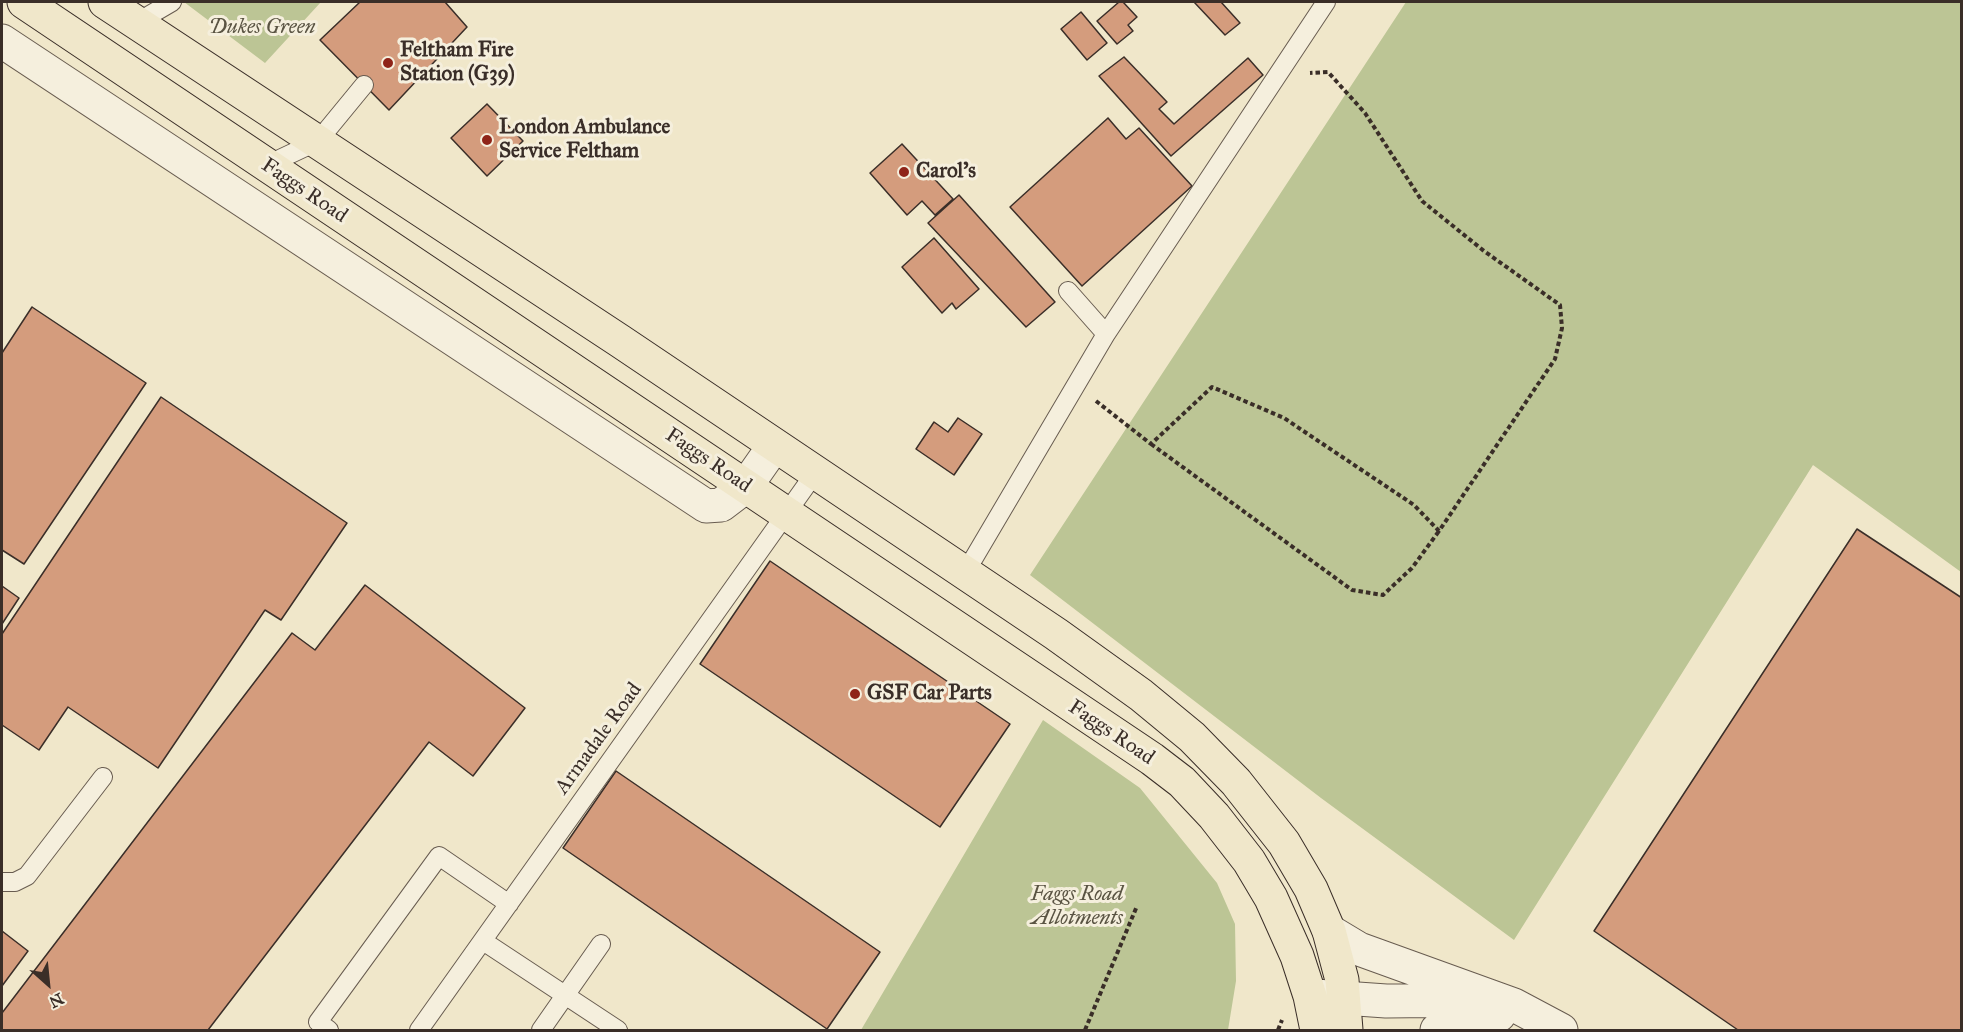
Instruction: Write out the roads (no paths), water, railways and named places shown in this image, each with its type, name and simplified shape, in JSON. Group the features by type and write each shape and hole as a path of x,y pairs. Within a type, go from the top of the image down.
{"main road":[{"name":"Faggs Road","path":"24,2 265,166 1152,759 1182,783 1214,816 1249,861 1271,898 1297,956 1310,996 1317,1030"},
{"name":"Faggs Road","path":"105,2 318,141 965,573 1094,661 1192,737 1236,782 1284,843 1311,889 1329,931 1345,1015"}],"street":[{"path":"2,40 706,506 721,505 746,486 774,446"},
{"path":"1329,931 1359,949 1496,999 1530,1013 1561,1030"},
{"path":"1310,996 1345,1015 1408,1001 1496,999"},
{"path":"1437,1030 1485,1016 1530,1013"}],"lane":[{"path":"136,23 172,2"},
{"path":"965,573 1106,334 1326,2"},
{"path":"265,166 318,141 364,85"},
{"path":"1068,291 1106,334"},
{"name":"Armadale Road","path":"419,1030 787,515 815,472"},
{"path":"2,882 15,882 27,876 103,777"},
{"path":"319,1028 439,856 509,904"},
{"path":"483,941 618,1030"},
{"path":"541,1030 601,944"}],"place":[{"name":"Feltham Fire Station (G39)","path":"388,63"},
{"name":"London Ambulance Service Feltham","path":"487,140"},
{"name":"Carol's","path":"904,172"},
{"name":"GSF Car Parts","path":"855,694"}],"park label":[{"name":"Dukes Green","path":"262,28"},
{"name":"Faggs Road Allotments","path":"1077,907"}]}
